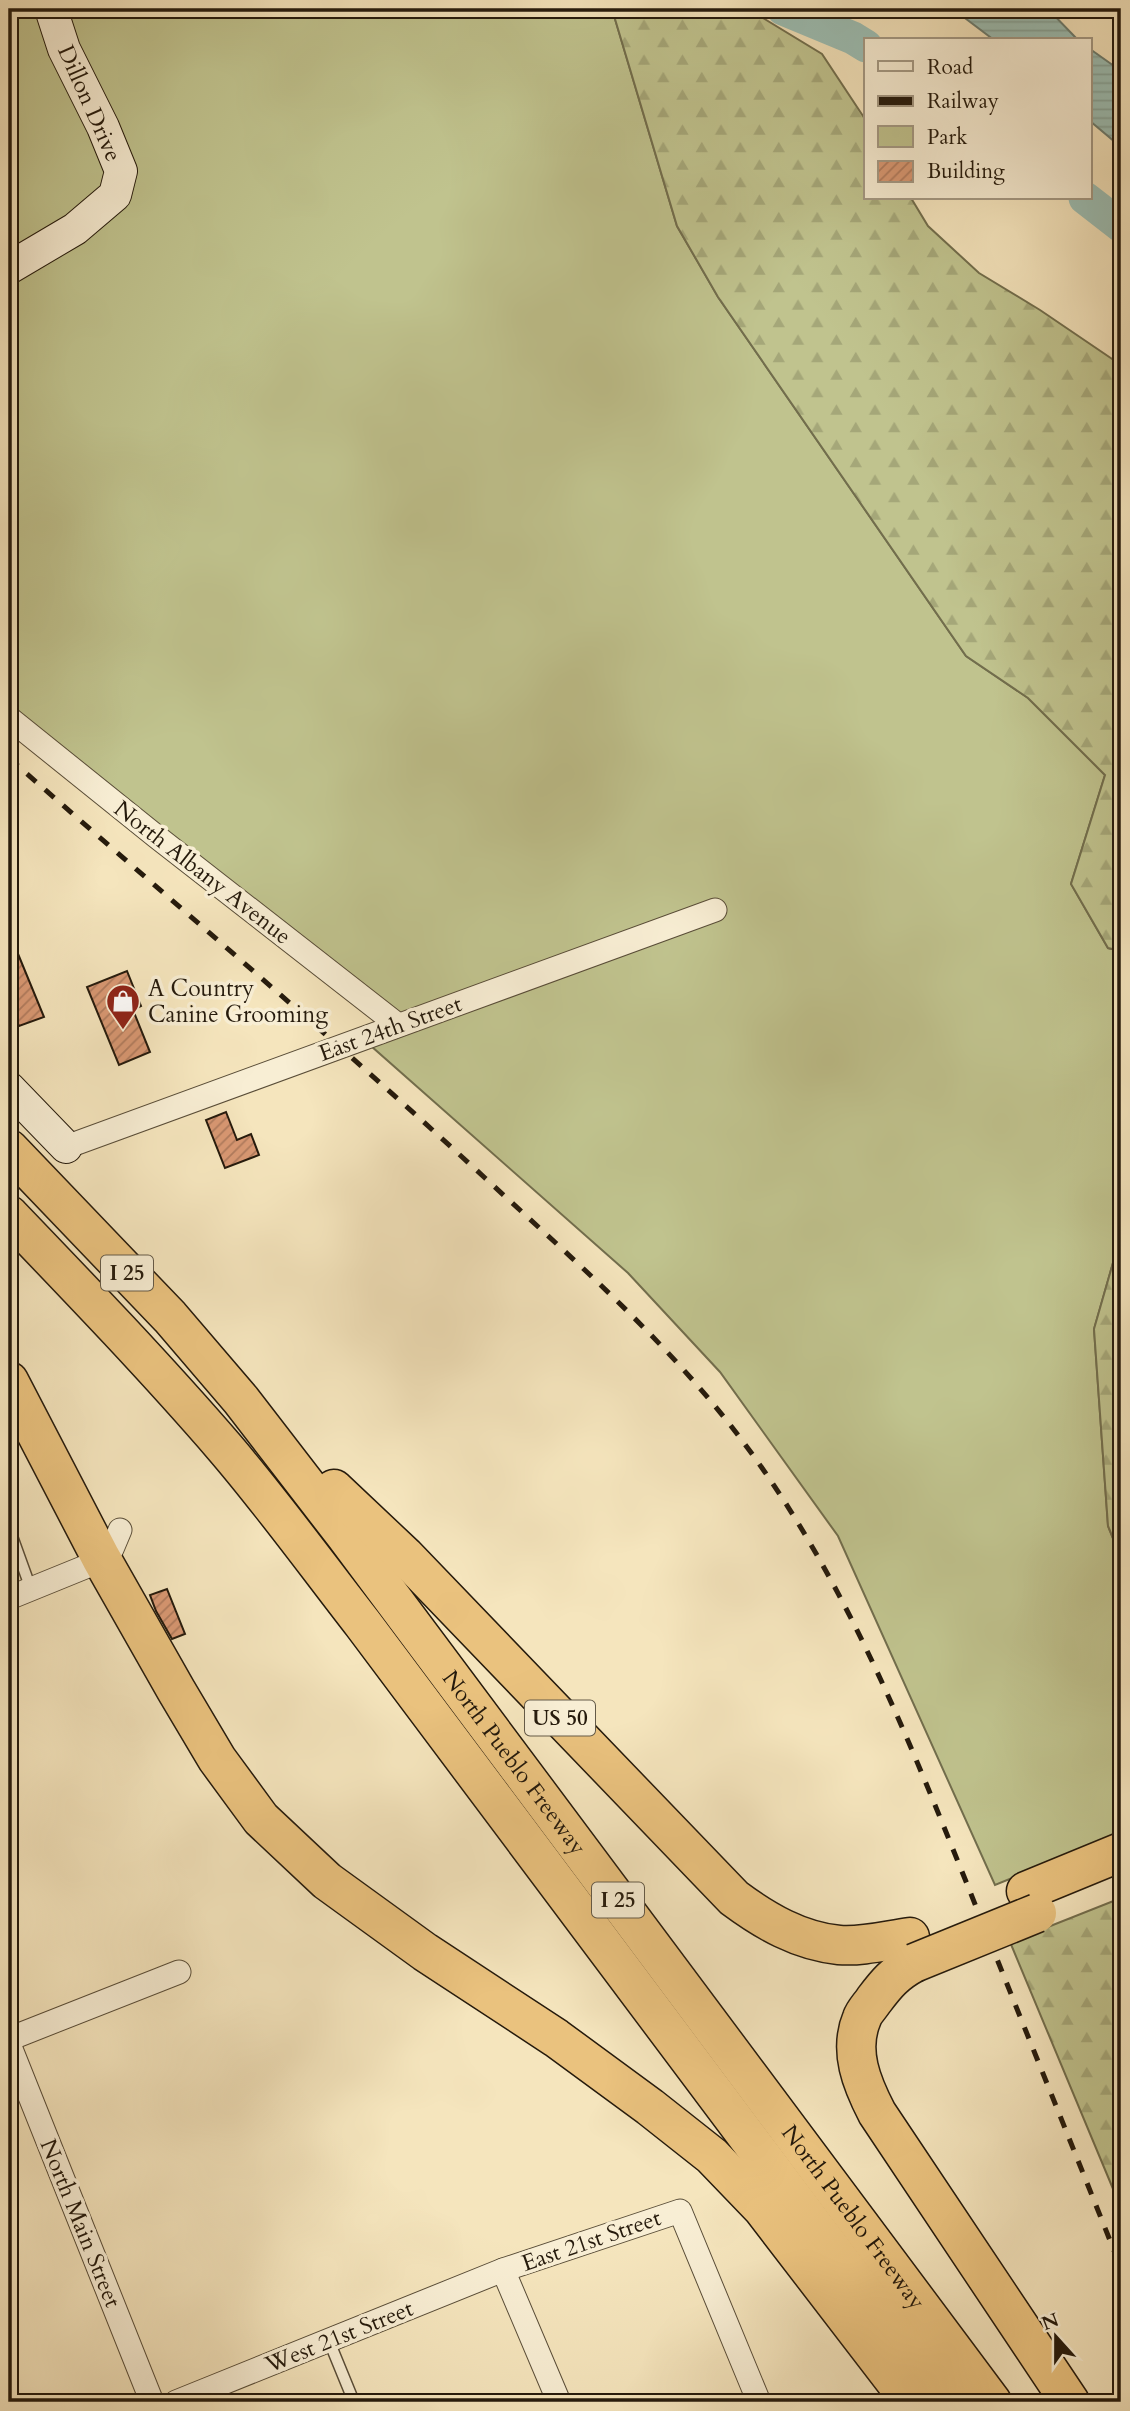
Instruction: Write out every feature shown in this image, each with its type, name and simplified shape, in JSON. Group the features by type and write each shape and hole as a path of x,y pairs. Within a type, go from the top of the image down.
{"highway":[{"name":"North Pueblo Freeway","path":"9,1149 170,1317 241,1400 354,1546 992,2402"},
{"name":"North Pueblo Freeway","path":"9,1215 172,1388 291,1531 363,1623 946,2402"},
{"path":"9,1381 111,1544 217,1759 261,1819 327,1881 425,1952 556,2038 712,2156 762,2208 911,2402"},
{"name":"US 50","path":"241,1400 405,1556 734,1898 761,1918 812,1940 841,1945 899,1948 1032,1902 1121,1879"},
{"name":"US 50","path":"1032,1902 1121,1852"},
{"path":"899,1948 899,1971 888,1980 862,2016 856,2052 865,2091 883,2123 1070,2402"}],"street":[{"name":"Dillon Drive","path":"9,268 75,229 115,195 121,172 103,127 65,49 51,9"},
{"name":"North Albany Avenue","path":"9,718 398,1025"},
{"name":"East 24th Street","path":"66,1147 715,910"},
{"path":"9,1088 66,1147"},
{"path":"9,1598 94,1563 111,1544"},
{"path":"9,2042 179,1972"},
{"name":"North Main Street","path":"9,2042 152,2402"},
{"name":"East 21st Street","path":"503,2270 680,2211 759,2402"},
{"path":"503,2270 559,2402"},
{"name":"West 21st Street","path":"176,2402 503,2270"}],"lane":[{"path":"9,1528 31,1589"},
{"path":"328,2341 354,2402"}],"green space":[{"path":"9,9 612,9 677,226 718,297 966,656 1028,698 1105,775 1071,884 1108,948 1121,951 1121,1235 1094,1329 1108,1526 1121,1558 1121,1834 995,1885 838,1536 720,1372 628,1273 362,1038 397,1025 9,718"},
{"path":"612,9 753,9 822,54 864,118 864,200 912,200 928,226 979,273 1040,310 1121,365 1121,951 1108,948 1071,884 1105,775 1028,698 966,656 718,297 677,226"},
{"path":"1121,1235 1121,1558 1108,1526 1094,1329"},
{"path":"1121,1898 1121,2208 1010,1942"}],"water":[{"path":"953,9 1048,9 1076,38 991,38"},
{"path":"1092,50 1121,71 1121,147 1092,123"}],"building":[{"path":"9,932 44,1017 19,1026 9,1001"},
{"name":"A Country Canine Grooming","path":"127,971 141,1006 133,1010 150,1052 119,1065 87,987"},
{"path":"226,1112 237,1140 251,1134 259,1155 225,1168 206,1120"},
{"path":"167,1589 185,1634 172,1639 150,1595"}],"waterway":[{"path":"783,9 864,45"},
{"path":"1088,200 1121,226"}],"railway":[{"path":"9,758 368,1072 553,1240 651,1335 741,1439 810,1543 869,1654 944,1826 1121,2268"}],"place":[{"name":"A Country Canine Grooming","path":"123,1031"}]}
